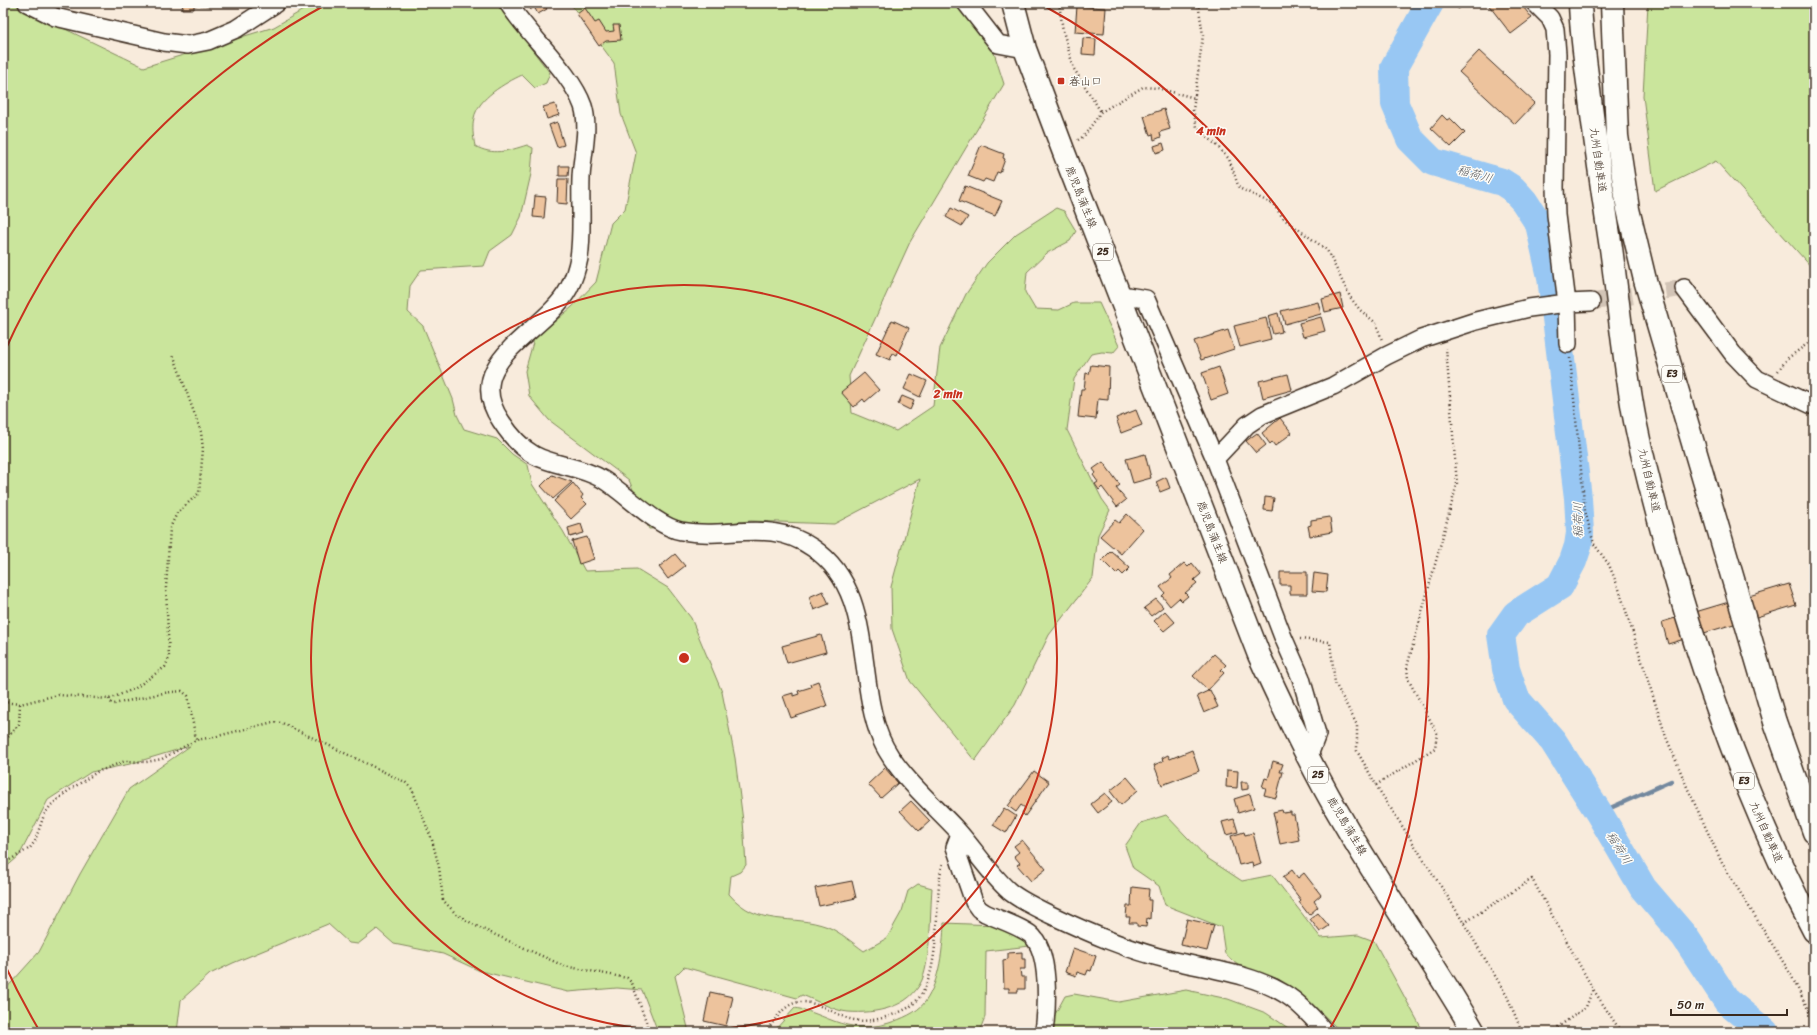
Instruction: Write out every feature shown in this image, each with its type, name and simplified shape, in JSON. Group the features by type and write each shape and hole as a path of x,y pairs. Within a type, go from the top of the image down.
{"main road":[{"name":"鹿児島蒲生線","path":"1013,3 1025,49 1063,150 1121,295 1259,655 1285,713 1344,824 1440,974 1474,1032"},
{"name":"九州自動車道","path":"1580,3 1581,24 1595,143 1623,350 1635,422 1657,514 1689,625 1756,812 1791,888 1814,931"},
{"name":"九州自動車道","path":"1612,3 1617,136 1628,209 1645,280 1775,722 1814,832"}],"street":[{"path":"33,4 56,17 164,42 188,45 208,41 236,29 276,3"},
{"path":"508,3 520,21 574,88 582,103 585,115 580,252 576,271 568,290 558,306 497,363 489,380 489,396 494,410 511,435 521,446 539,458 583,469 600,478 622,491 662,524 673,529 687,532 765,530 794,536 826,558 845,583 857,614 872,713 881,739 893,762 958,840 1011,893 1094,936 1165,959 1233,974 1263,983 1287,995 1317,1022 1325,1032"},
{"path":"966,3 998,44 1025,49"},
{"path":"1535,3 1550,18 1555,29 1557,54 1556,201 1567,303 1568,344"},
{"path":"1684,288 1733,354 1757,380 1814,406"},
{"path":"1121,295 1146,299 1215,459 1283,637 1302,678 1317,734 1308,758"},
{"path":"1215,459 1247,425 1262,415 1333,386 1386,356 1421,339 1476,321 1529,308 1567,303 1591,302"},
{"path":"958,840 971,894 979,909 1031,935 1039,944 1044,959 1044,1032"}],"path":[{"path":"1059,3 1063,31 1074,69 1101,112"},
{"path":"1198,3 1203,35 1193,110 1197,127 1229,159 1239,188 1273,204 1284,219 1326,250 1350,297 1360,310 1376,323 1386,356"},
{"path":"1063,150 1084,136 1101,112 1143,87 1157,88 1195,98"},
{"path":"1376,785 1435,748 1437,733 1408,679 1407,667 1457,484 1444,332"},
{"path":"1768,384 1788,358 1814,339"},
{"path":"1568,344 1585,511 1594,544 1609,565 1619,589 1666,737 1687,788 1722,864 1790,973 1814,1021"},
{"path":"3,702 20,704 58,695 109,699 134,689 165,667 169,658 166,588 170,528 177,513 198,493 203,449 201,432 173,354"},
{"path":"1283,637 1330,642 1335,683 1357,725 1357,751 1376,785 1464,923 1507,996 1522,1032"},
{"path":"109,699 110,702 114,704 163,693 182,691 188,696 196,740"},
{"path":"3,743 19,724 20,704"},
{"path":"3,864 30,848 35,841 48,810 82,782 97,772 126,761 146,762 162,760 196,740 276,722 406,782 412,790 432,840 439,867 443,900 447,906 456,914 478,927 564,966 627,978 632,983 650,1032"},
{"path":"765,1032 786,1008 794,1003 814,1005 852,1020 871,1020 891,1016 917,1001 930,975 943,864 958,840"},
{"path":"1464,923 1532,879 1593,989 1621,1032"},
{"path":"1551,1032 1586,1007 1593,989"}],"green space":[{"path":"3,3 16,3 63,28 144,67 274,27 315,3 496,3 550,73 546,83 535,88 522,75 508,82 486,98 481,104 474,118 473,132 475,146 494,152 507,151 527,145 533,148 531,174 521,217 512,235 490,251 484,266 421,270 410,286 408,312 423,326 453,399 457,415 464,429 497,439 512,454 528,465 532,484 563,531 585,571 637,569 668,588 691,618 722,692 735,758 743,821 746,865 740,872 731,876 729,894 740,905 752,912 764,916 814,923 833,929 864,951 887,938 902,911 908,891 918,884 932,888 929,948 925,971 922,980 909,997 900,1003 880,1010 869,1012 848,1012 831,1008 802,995 797,998 684,967 675,976 689,1032 658,1032 642,990 617,988 568,992 480,971 443,954 394,944 377,929 358,944 349,943 328,924 210,974 181,1000 177,1032 3,1032 3,992 39,952 80,874 129,789 190,746 130,764 91,772 48,800 19,856 3,870"},
{"path":"570,3 978,3 1004,84 910,242 849,376 852,413 896,431 933,406 940,348 966,294 987,263 1016,234 1056,208 1064,211 1076,231 1070,241 1047,253 1027,272 1025,292 1035,309 1059,310 1074,303 1099,303 1119,346 1113,353 1102,352 1091,354 1074,379 1067,430 1102,499 1110,510 1098,535 1093,578 1049,635 1015,705 975,761 910,681 892,629 891,587 920,479 834,524 751,521 649,529 629,480 549,420 529,396 525,371 534,339 572,307 596,282 611,223 625,209 636,153 621,114 614,63"},
{"path":"1648,3 1814,3 1814,270 1716,161 1655,191 1643,96"},
{"path":"1166,815 1207,858 1242,881 1272,875 1321,938 1358,935 1374,941 1422,1029 1408,1032 1344,1032 1337,1028 1307,999 1278,979 1240,967 1225,954 1221,927 1165,905 1159,886 1133,868 1125,846 1141,823"},
{"path":"944,923 995,925 1016,931 1030,946 986,951 985,1017 979,1032 773,1032 795,1008 809,1011 840,1023 863,1027 889,1023 918,1009 925,1002 934,984 942,953"},
{"path":"1186,990 1228,999 1266,1013 1294,1032 1052,1032 1053,1018 1065,996 1074,994 1119,1002"}],"building":[{"path":"183,3 209,3 209,6 194,5 194,9 182,9"},
{"path":"525,3 543,3 547,9 538,14 534,7 530,10"},
{"path":"1450,3 1462,3 1459,9"},
{"path":"1487,3 1520,3 1532,18 1511,34"},
{"path":"1077,6 1106,8 1104,34 1075,32"},
{"path":"585,8 595,23 599,21 606,32 614,31 613,25 619,25 621,40 606,41 599,46 577,14"},
{"path":"1083,38 1096,39 1095,55 1082,54"},
{"path":"1479,51 1535,103 1515,124 1459,72"},
{"path":"555,104 559,115 547,119 543,107"},
{"path":"1164,109 1170,129 1160,132 1161,137 1154,140 1153,134 1150,135 1144,116"},
{"path":"1442,115 1447,120 1450,118 1465,133 1451,147 1431,128"},
{"path":"557,122 564,145 557,147 549,125"},
{"path":"1163,143 1165,150 1156,153 1154,146"},
{"path":"981,145 1004,154 1003,158 1005,159 1000,173 997,172 993,182 985,179 983,182 968,176"},
{"path":"559,166 569,166 568,176 559,176"},
{"path":"558,179 568,179 567,204 557,203"},
{"path":"965,186 1002,201 995,216 959,201"},
{"path":"535,196 546,197 544,218 533,217"},
{"path":"951,208 968,217 962,226 946,217"},
{"path":"1340,294 1343,308 1325,312 1322,299"},
{"path":"1318,302 1321,314 1285,324 1281,311"},
{"path":"1278,313 1282,332 1273,334 1268,316"},
{"path":"1321,317 1325,331 1303,337 1299,323"},
{"path":"1266,318 1271,339 1240,347 1234,326"},
{"path":"892,320 909,328 897,355 893,353 890,360 876,354"},
{"path":"1228,330 1234,349 1201,360 1194,341"},
{"path":"1091,365 1109,367 1108,400 1098,399 1096,419 1078,417 1081,389 1084,389 1086,373 1089,374"},
{"path":"1219,367 1228,394 1211,400 1202,373"},
{"path":"864,373 879,390 865,402 863,399 854,407 841,392"},
{"path":"911,374 927,381 920,397 904,389"},
{"path":"1288,374 1292,390 1263,398 1259,381"},
{"path":"902,396 914,401 910,410 898,404"},
{"path":"1136,410 1142,425 1121,433 1116,418"},
{"path":"1280,418 1292,433 1275,446 1272,442 1270,444 1262,433"},
{"path":"1257,433 1266,445 1256,453 1246,441"},
{"path":"1145,454 1151,478 1133,483 1126,459"},
{"path":"1103,462 1120,485 1116,488 1126,500 1117,507 1102,487 1099,490 1095,484 1098,482 1093,475 1096,473 1093,469"},
{"path":"552,475 572,482 553,499 541,486"},
{"path":"1166,477 1170,488 1160,492 1156,482"},
{"path":"573,483 583,495 581,498 587,504 571,519 554,501"},
{"path":"1265,497 1274,498 1272,511 1264,510"},
{"path":"1127,514 1143,529 1121,554 1100,536 1115,520 1119,523"},
{"path":"1330,517 1332,532 1310,536 1308,526 1311,525 1311,520"},
{"path":"581,524 584,533 570,537 568,528"},
{"path":"587,537 594,559 579,564 572,541"},
{"path":"1111,551 1130,568 1123,575 1119,571 1116,574 1102,560"},
{"path":"675,554 685,566 668,579 659,567"},
{"path":"1184,563 1188,567 1192,563 1201,574 1194,580 1197,583 1185,593 1188,596 1182,601 1179,598 1170,606 1162,596 1165,593 1160,587 1172,578 1170,575"},
{"path":"1280,572 1307,572 1307,594 1290,594 1290,585 1280,585"},
{"path":"1314,573 1328,575 1326,592 1312,591"},
{"path":"1789,584 1796,605 1668,644 1662,622"},
{"path":"823,591 829,604 814,610 809,597"},
{"path":"1156,599 1163,607 1151,616 1144,608"},
{"path":"1165,611 1175,622 1164,631 1154,621"},
{"path":"821,635 826,652 787,663 782,646"},
{"path":"1214,654 1226,665 1221,670 1224,673 1208,690 1193,676"},
{"path":"818,681 827,706 791,718 783,696 793,693 793,696 799,694 798,691 811,687 810,684"},
{"path":"1210,690 1218,707 1204,713 1197,696"},
{"path":"1192,750 1199,771 1162,785 1154,765 1163,761 1162,758 1168,755 1170,759"},
{"path":"1273,761 1283,764 1280,772 1283,772 1276,798 1264,795 1266,788 1262,787 1265,778 1268,779"},
{"path":"885,768 898,783 881,798 868,784"},
{"path":"1227,770 1238,771 1237,788 1226,787"},
{"path":"1034,771 1049,782 1025,816 1022,813 1025,808 1021,805 1016,812 1008,806"},
{"path":"1127,777 1138,790 1121,805 1110,791"},
{"path":"1241,782 1248,782 1248,789 1242,790"},
{"path":"1105,793 1112,802 1098,813 1091,804"},
{"path":"1250,794 1254,808 1238,813 1234,799"},
{"path":"911,801 930,821 919,831 900,811"},
{"path":"1004,808 1016,816 1006,833 993,825"},
{"path":"1282,810 1283,813 1291,812 1291,815 1294,815 1299,840 1280,844 1273,812"},
{"path":"1234,819 1238,832 1226,835 1222,822"},
{"path":"1244,832 1245,835 1253,833 1261,864 1253,867 1252,862 1239,865 1231,836"},
{"path":"1022,840 1046,869 1031,881 1017,865 1020,863 1014,856 1019,852 1014,846"},
{"path":"1292,870 1298,878 1304,873 1321,895 1314,901 1318,907 1309,915 1299,902 1301,900 1283,877"},
{"path":"852,881 856,898 819,906 815,888"},
{"path":"1132,887 1149,889 1148,900 1151,900 1150,919 1147,918 1146,927 1137,926 1137,923 1129,923 1130,917 1126,917 1127,906 1131,906"},
{"path":"1318,913 1329,926 1320,932 1310,919"},
{"path":"1187,919 1214,925 1207,951 1181,945"},
{"path":"1073,948 1096,956 1091,971 1088,970 1086,975 1077,972 1076,976 1065,972"},
{"path":"1022,952 1022,959 1025,959 1025,969 1020,969 1021,977 1025,977 1025,989 1018,989 1018,992 1009,992 1009,988 1004,988 1003,960 1008,959 1008,953"},
{"path":"710,992 733,997 726,1026 704,1021"}],"waterway":[{"name":"稲荷川","path":"1430,3 1394,67 1395,104 1410,139 1433,162 1502,182 1513,189 1524,201 1539,224 1551,277 1578,498 1580,533 1578,546 1573,561 1560,586 1516,614 1501,635 1506,669 1516,699 1553,741 1599,813 1643,888 1685,937 1727,1001 1765,1032"},
{"path":"1599,813 1671,781"}],"tunnel":[{"path":"1591,302 1684,288"}],"place":[{"name":"春山口","path":"1061,81"}]}
